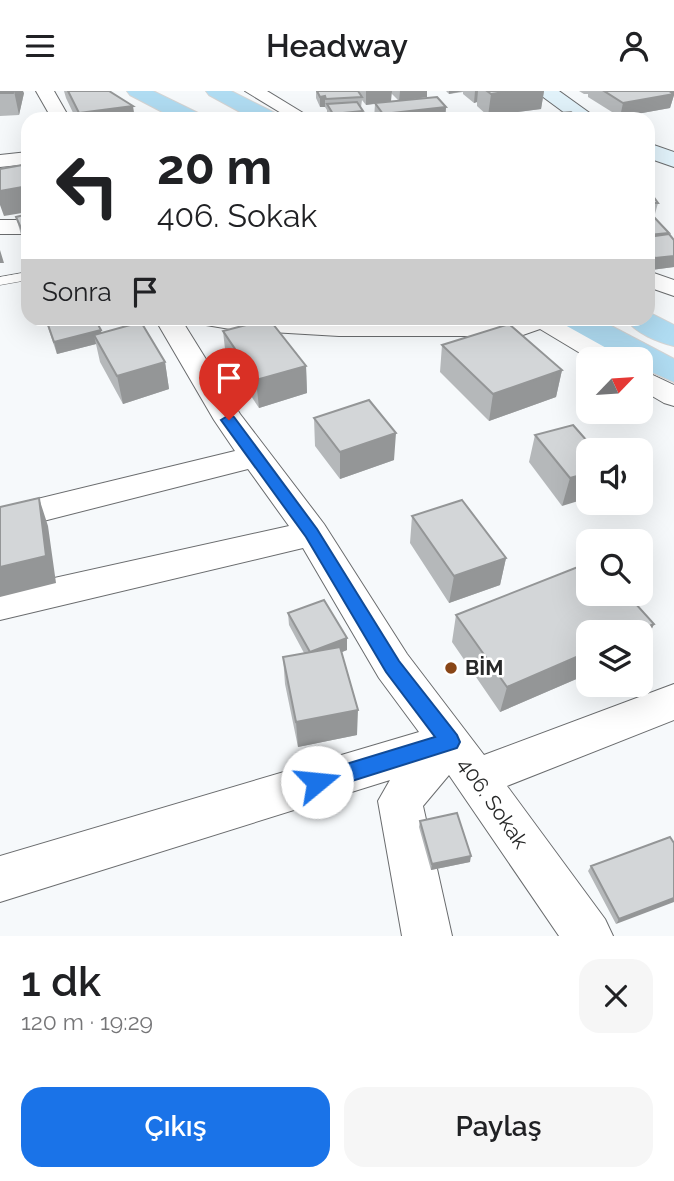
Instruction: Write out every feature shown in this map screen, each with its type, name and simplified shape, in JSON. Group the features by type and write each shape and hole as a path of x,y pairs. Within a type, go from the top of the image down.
{"highway":[{"path":"137,91 178,112"},
{"path":"216,91 256,112"},
{"path":"589,326 674,372"},
{"path":"654,326 674,337"}],"main road":[{"path":"545,91 576,112"},
{"path":"655,153 674,160"}],"street":[{"path":"44,91 57,112"},
{"path":"254,91 292,112"},
{"path":"0,161 21,159"},
{"path":"0,227 21,227"},
{"path":"655,281 674,289"},
{"name":"406. Sokak","path":"172,326 229,420 312,533 393,666 588,936"},
{"path":"323,326 524,326"},
{"path":"552,326 589,347"},
{"path":"653,385 674,397"},
{"path":"0,520 256,456"},
{"path":"0,605 312,533"},
{"path":"476,778 674,702"},
{"path":"0,879 450,742"},
{"path":"426,936 400,801 450,742"}],"lane":[{"path":"0,281 21,277"}],"building":[{"path":"68,91 109,91 133,106 87,112 78,112"},
{"path":"317,91 358,91 362,97 326,99 325,96 320,97"},
{"path":"487,91 511,91 491,94"},
{"path":"604,91 669,91 674,94 623,103"},
{"path":"437,97 446,107 382,112 375,103"},
{"path":"357,102 363,111 332,112 327,104"},
{"path":"21,165 21,187 0,191 0,169"},
{"path":"21,216 21,228 16,217"},
{"path":"655,218 669,233 655,234"},
{"path":"669,234 674,240 674,256 655,258 655,236"},
{"path":"48,326 99,326 101,330 54,342"},
{"path":"127,326 143,326 165,362 117,376 94,335"},
{"path":"242,326 275,326 306,366 256,380 223,331"},
{"path":"503,326 511,326 562,370 493,394 442,345"},
{"path":"369,400 396,433 340,452 314,418"},
{"path":"573,425 584,438 576,438 576,476 570,478 535,435"},
{"path":"39,498 46,556 0,567 0,507"},
{"path":"462,500 506,558 454,576 412,516"},
{"path":"576,568 576,606 638,606 650,620 576,620 576,657 507,687 456,615"},
{"path":"324,600 347,638 310,652 288,613"},
{"path":"340,647 358,710 296,722 283,657"},
{"path":"457,813 471,856 432,864 420,821"},
{"path":"670,837 674,843 674,898 619,919 591,866"}],"place":[{"name":"BİM","path":"451,668"}],"route":[{"path":"229,420 312,533 393,666 450,742 317,782"}]}
